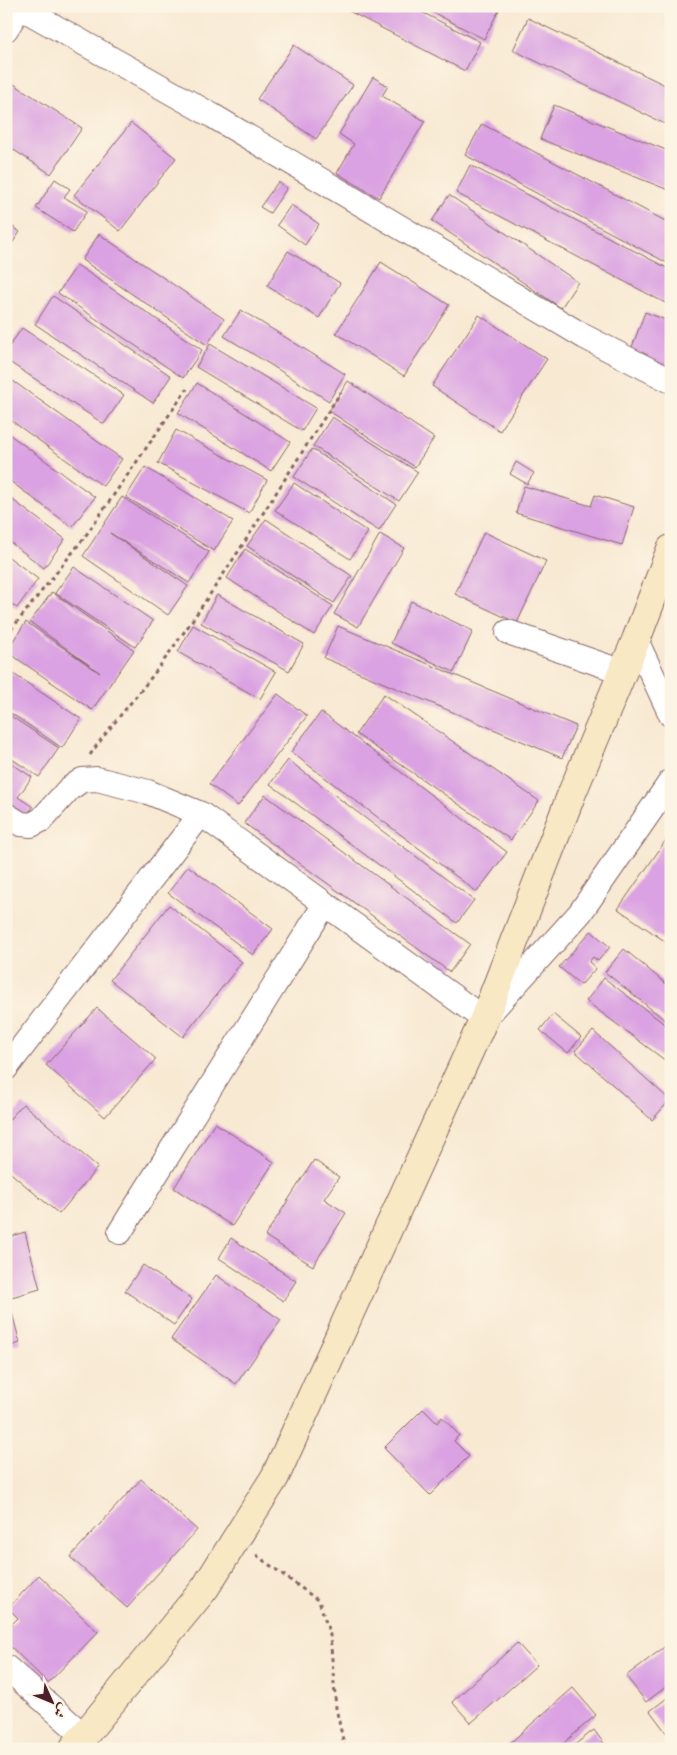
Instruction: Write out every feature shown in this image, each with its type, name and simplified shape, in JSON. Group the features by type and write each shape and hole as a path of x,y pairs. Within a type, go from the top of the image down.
{"main road":[{"path":"78,1742 205,1588 275,1477 484,1019 572,793 636,640 671,549"}],"street":[{"path":"6,29 19,7 213,116 585,337 671,381"},
{"path":"508,632 623,672"},
{"path":"636,640 671,716"},
{"path":"6,815 21,824 31,825 41,820 69,789 84,779 97,779 148,792 201,814 484,1019 580,913 671,781"},
{"path":"6,1068 201,814"},
{"path":"120,1232 325,904"},
{"path":"6,1667 78,1742"}],"path":[{"path":"6,636 84,538 187,389"},
{"path":"84,779 84,763 110,726 161,664 255,526 341,392"},
{"path":"235,1540 319,1600 330,1635 336,1708 345,1749"}],"building":[{"path":"339,6 410,6 480,42 465,71"},
{"path":"421,6 493,6 499,10 484,39"},
{"path":"528,18 671,88 671,127 513,50"},
{"path":"294,45 353,85 316,139 257,99"},
{"path":"373,77 388,86 382,96 425,121 379,198 337,173 354,144 339,134"},
{"path":"6,79 82,128 51,174 6,145"},
{"path":"554,105 671,152 671,191 540,139"},
{"path":"131,123 176,158 120,231 74,195"},
{"path":"482,124 671,224 671,265 465,155"},
{"path":"470,165 671,270 671,306 456,193"},
{"path":"55,179 70,189 64,197 87,211 73,232 36,208"},
{"path":"278,182 287,188 270,213 260,207"},
{"path":"449,195 578,282 561,308 432,221"},
{"path":"291,205 319,224 305,245 277,225"},
{"path":"6,222 20,232 6,252"},
{"path":"99,234 224,319 207,345 82,260"},
{"path":"288,251 340,283 319,318 267,286"},
{"path":"381,262 449,305 404,376 336,333"},
{"path":"77,265 202,350 183,378 58,293"},
{"path":"53,296 171,376 153,403 35,324"},
{"path":"241,310 345,374 329,401 224,336"},
{"path":"645,312 671,322 671,370 629,355"},
{"path":"479,315 547,359 500,431 432,386"},
{"path":"22,328 124,395 104,424 6,360 6,351"},
{"path":"210,344 316,408 302,431 196,367"},
{"path":"6,376 122,459 103,486 6,417"},
{"path":"348,381 434,438 415,467 329,411"},
{"path":"197,383 290,442 271,471 178,413"},
{"path":"332,417 418,472 399,501 313,446"},
{"path":"176,430 267,480 249,513 158,463"},
{"path":"6,432 95,497 72,527 6,478"},
{"path":"312,449 396,504 379,531 294,477"},
{"path":"516,462 534,473 527,484 510,474"},
{"path":"145,467 233,521 214,551 126,497"},
{"path":"294,483 368,532 350,559 275,510"},
{"path":"524,486 591,506 595,495 634,507 622,545 516,513"},
{"path":"6,495 65,539 44,568 6,539"},
{"path":"122,497 209,552 189,583 110,533 188,586 168,615 83,556"},
{"path":"266,519 352,576 334,603 247,546"},
{"path":"484,532 546,561 517,623 455,594"},
{"path":"380,534 404,548 358,627 334,614"},
{"path":"245,549 333,606 314,635 227,578"},
{"path":"6,555 38,579 17,608 6,600"},
{"path":"74,567 153,621 135,647 55,593"},
{"path":"52,592 134,650 92,710 6,651 26,622 100,673 30,622"},
{"path":"217,595 304,644 289,671 201,623"},
{"path":"411,601 473,631 454,672 391,643"},
{"path":"193,625 276,672 260,699 178,652"},
{"path":"338,626 576,726 562,758 324,658"},
{"path":"6,669 81,719 62,748 6,710"},
{"path":"278,694 307,716 238,806 209,784"},
{"path":"384,694 539,801 511,840 356,734"},
{"path":"321,712 507,852 477,892 291,752"},
{"path":"6,713 59,748 39,777 6,755"},
{"path":"6,760 32,777 18,797 33,807 25,818 6,806"},
{"path":"288,760 474,900 457,923 270,784"},
{"path":"265,795 470,944 450,972 244,823"},
{"path":"671,833 671,942 669,944 618,909"},
{"path":"188,866 273,929 253,955 168,893"},
{"path":"169,905 242,962 183,1037 110,980"},
{"path":"591,931 610,947 598,961 593,957 589,962 596,968 581,985 559,967"},
{"path":"624,949 671,988 671,1025 605,972"},
{"path":"604,978 671,1029 671,1055 666,1061 586,1001"},
{"path":"97,1008 156,1059 105,1117 46,1065"},
{"path":"553,1014 581,1037 568,1053 540,1030"},
{"path":"593,1031 670,1100 652,1120 575,1051"},
{"path":"23,1104 98,1167 59,1214 6,1169 6,1123"},
{"path":"215,1123 274,1162 232,1226 174,1188"},
{"path":"314,1160 339,1177 324,1199 346,1213 313,1266 265,1236"},
{"path":"25,1232 40,1289 8,1298 20,1343 6,1347 6,1238"},
{"path":"231,1238 296,1281 283,1301 219,1258"},
{"path":"143,1265 192,1299 174,1325 125,1291"},
{"path":"216,1275 281,1320 236,1384 171,1339"},
{"path":"423,1409 437,1423 442,1417 459,1435 454,1441 469,1456 430,1495 384,1448"},
{"path":"141,1479 197,1530 127,1608 70,1557"},
{"path":"39,1575 98,1632 48,1683 6,1642 6,1630 18,1618 8,1608"},
{"path":"671,1642 671,1683 646,1702 626,1676"},
{"path":"517,1643 537,1665 471,1723 452,1702"},
{"path":"573,1688 596,1715 557,1749 503,1749"},
{"path":"671,1695 671,1733 668,1735 650,1711"},
{"path":"594,1730 608,1749 569,1749"}]}
